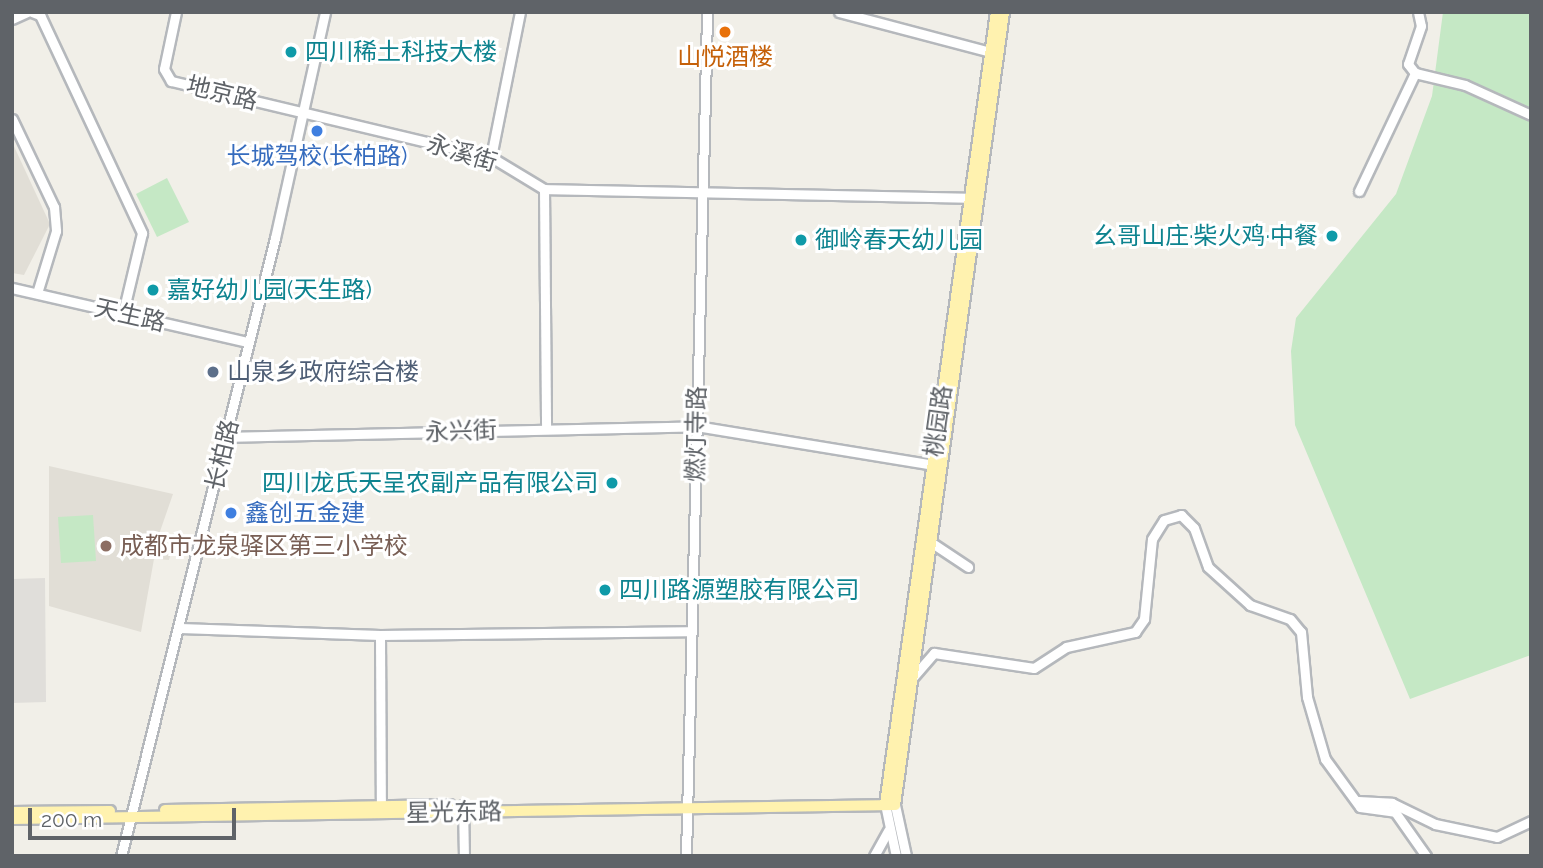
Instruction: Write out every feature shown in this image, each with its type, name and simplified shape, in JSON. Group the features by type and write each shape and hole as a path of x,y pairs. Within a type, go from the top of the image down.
{"main road":[{"name":"桃园路","path":"889,801 994,53 996,12"},
{"path":"994,53 1004,12"},
{"path":"889,801 928,540 936,466"},
{"name":"星光东路","path":"12,812 135,815 889,801"},
{"name":"星光东路","path":"12,820 381,805 463,808"}],"street":[{"path":"12,19 30,12 46,27 142,233 122,313"},
{"name":"地京路","path":"176,12 164,69 172,81 303,113"},
{"name":"长柏路","path":"121,856 135,815 227,437 324,12"},
{"path":"491,157 520,12"},
{"name":"燃灯寺路","path":"686,856 707,12"},
{"path":"839,12 994,53"},
{"path":"1418,12 1421,26 1408,64 1415,73 1465,85 1531,115"},
{"path":"1359,191 1415,73"},
{"name":"永溪街","path":"303,113 491,157 544,189"},
{"path":"12,119 54,207 56,231 37,293"},
{"path":"546,428 544,189 973,198"},
{"name":"天生路","path":"12,288 248,341"},
{"name":"永兴街","path":"227,437 696,426 936,466"},
{"path":"907,684 934,653 1034,667 1066,647 1135,632 1147,606 1152,539 1164,520 1181,515 1194,528 1208,567 1250,605 1290,619 1301,632 1307,697 1325,759 1366,811 1395,812 1426,856"},
{"path":"928,540 968,567"},
{"path":"180,628 380,635 691,631"},
{"path":"380,635 381,805"},
{"path":"889,801 906,856"},
{"name":"桃园路","path":"889,801 888,831 896,856"},
{"path":"1358,802 1392,803 1435,824 1497,837 1531,821"},
{"path":"463,808 464,856"},
{"path":"874,856 888,831"}],"shaded area":[{"path":"12,142 50,224 24,275 12,273"},
{"name":"成都市龙泉驿区第三小学校","path":"49,466 173,494 156,543 172,549 169,560 154,559 141,632 49,606"},
{"path":"45,578 46,702 12,703 12,579"}],"green space":[{"path":"1443,12 1531,12 1531,655 1410,699 1295,425 1291,351 1296,318 1396,194 1432,96"},
{"path":"167,178 189,222 157,237 136,194"},
{"path":"93,515 96,561 61,563 58,517"}],"place":[{"name":"山悦酒楼","path":"725,32"},
{"name":"四川稀土科技大楼","path":"291,52"},
{"name":"长城驾校(长柏路)","path":"317,131"},
{"name":"幺哥山庄·柴火鸡·中餐","path":"1332,236"},
{"name":"御岭春天幼儿园","path":"801,240"},
{"name":"嘉好幼儿园(天生路)","path":"153,290"},
{"name":"山泉乡政府综合楼","path":"213,372"},
{"name":"四川龙氏天呈农副产品有限公司","path":"612,483"},
{"name":"鑫创五金建","path":"231,513"},
{"name":"成都市龙泉驿区第三小学校","path":"106,546"},
{"name":"四川路源塑胶有限公司","path":"605,590"}]}
